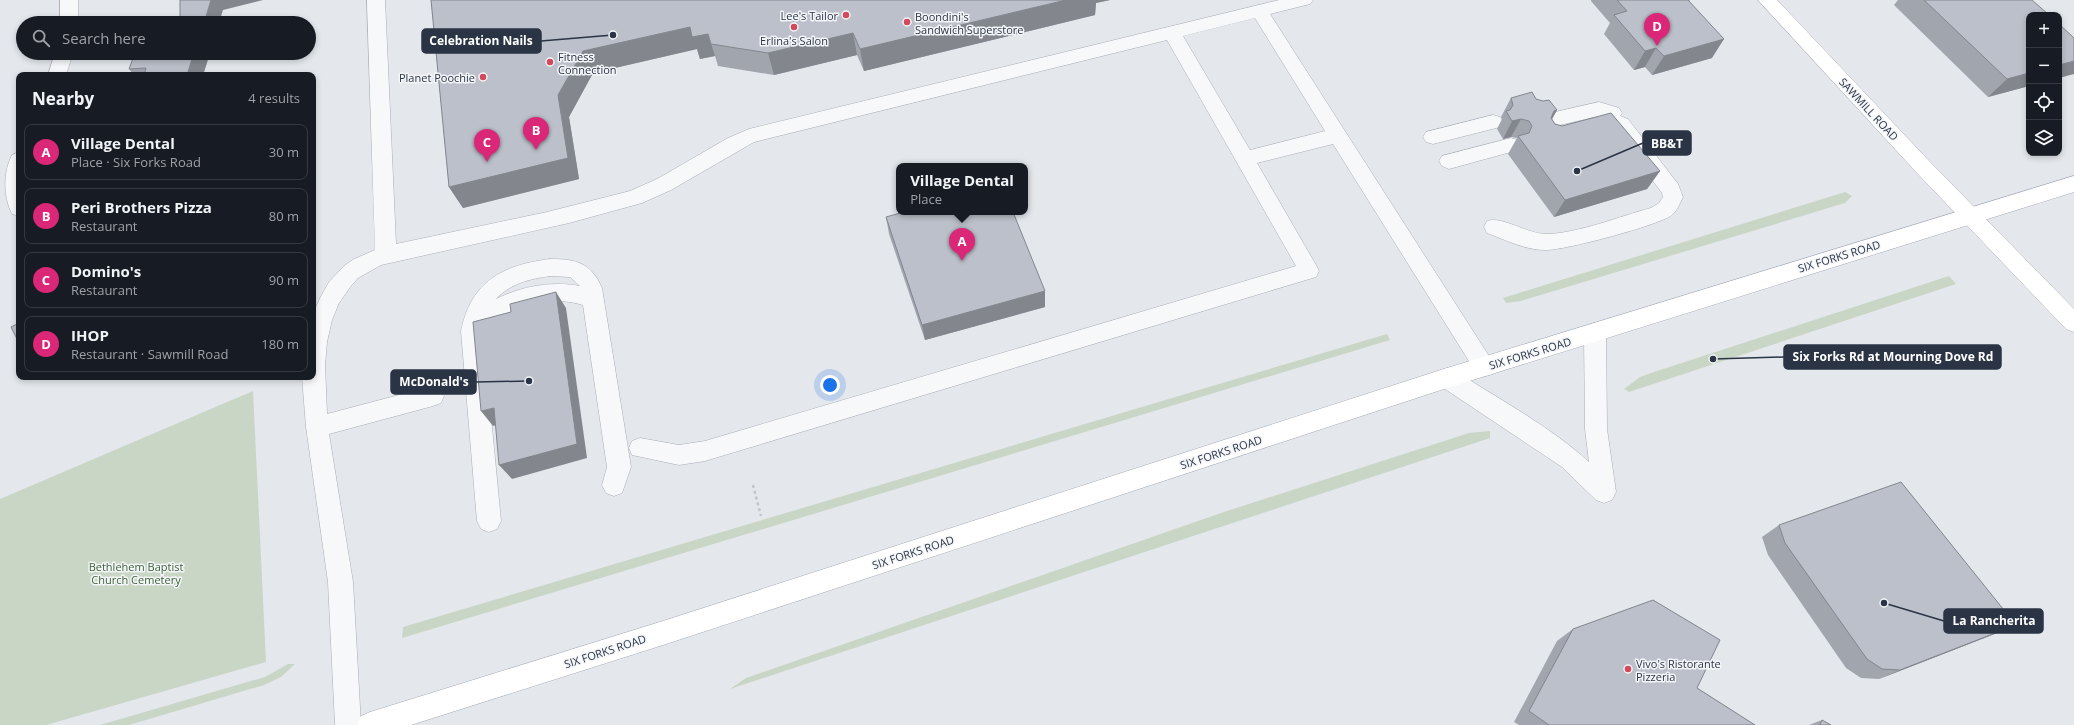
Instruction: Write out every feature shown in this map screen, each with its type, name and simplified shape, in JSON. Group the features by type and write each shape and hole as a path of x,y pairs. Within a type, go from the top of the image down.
{"main road":[{"name":"SAWMILL ROAD","path":"1767,0 2074,323"},
{"name":"SIX FORKS ROAD","path":"370,725 663,633 1447,378 1871,246 1972,217 2074,184"}],"street":[{"path":"69,0 69,16"},
{"path":"376,0 386,256"},
{"path":"316,348 329,302 341,282 352,271 386,256 589,211 638,196 671,180 723,148 749,136 1304,0"},
{"path":"1259,11 1485,367"},
{"path":"640,448 679,455 705,451 1309,272 1172,32"},
{"path":"58,72 62,60"},
{"path":"1494,227 1528,240 1545,242 1562,241 1657,214 1666,209 1673,197 1671,190 1616,118 1601,99 1592,96 1543,123 1610,120 1616,118"},
{"path":"1441,149 1502,134 1441,149"},
{"path":"1245,159 1338,135"},
{"path":"16,169 14,175 16,188"},
{"path":"489,521 472,331 474,316 479,305 497,286 509,279 533,272 553,267 564,267 583,274 587,280 594,300 619,467 614,485"},
{"path":"1447,378 1570,460 1604,492 1596,428 1595,332"},
{"path":"314,380 317,427 342,600 348,725"},
{"path":"317,427 433,396"}],"path":[{"path":"753,485 761,516"}],"green space":[{"path":"1845,192 1852,196 1845,203 1521,301 1506,303 1503,298"},
{"path":"1949,276 1956,284 1629,392 1624,389 1640,377 1651,373"},
{"path":"1387,334 1390,340 402,638 403,627"},
{"name":"Bethlehem Baptist Church Cemetery","path":"253,391 266,662 46,725 0,725 0,499"},
{"path":"1490,431 1490,438 730,689 746,678 1224,512 1469,433"},
{"path":"288,664 295,664 281,677 264,685 129,725 100,725 265,677"}],"building":[{"path":"180,0 211,0 206,16 180,16"},
{"path":"431,0 1066,0 860,49 853,33 768,53 711,44 708,34 692,37 690,27 583,51 558,95 568,158 449,187"},
{"path":"1617,0 1688,0 1724,39 1664,56 1656,48 1645,51 1614,15 1627,11"},
{"path":"1924,0 2032,0 2046,12 2026,12 2026,74 2007,79"},
{"path":"2062,27 2074,38 2074,61 2062,64"},
{"path":"132,60 192,60 188,72 145,72 146,68 129,69"},
{"path":"1532,92 1536,99 1543,101 1549,100 1557,110 1554,111 1551,118 1555,124 1562,126 1611,113 1660,171 1565,200 1518,136 1529,133 1532,126 1529,121 1521,119 1512,121 1506,111 1510,110 1513,105 1511,98"},
{"path":"896,214 1014,215 1045,291 922,325 886,217"},
{"path":"556,292 577,444 499,465 494,408 481,411 473,322 511,312 510,304"},
{"path":"16,324 16,337 11,327"},
{"path":"1901,482 2016,625 1900,670 1882,669 1867,659 1785,543 1779,525"},
{"path":"1653,600 1720,640 1697,688 1755,725 1549,725 1529,711 1573,629"},
{"path":"1822,720 1831,725 1820,725"}],"place":[{"name":"Lee's Tailor","path":"846,15"},
{"name":"Boondini's Sandwich Superstore","path":"907,22"},
{"name":"Erlina's Salon","path":"794,27"},
{"name":"Celebration Nails","path":"613,35"},
{"name":"IHOP","path":"1657,46"},
{"name":"Fitness Connection","path":"550,62"},
{"name":"Planet Poochie","path":"483,77"},
{"name":"Peri Brothers Pizza","path":"536,150"},
{"name":"Domino's","path":"487,162"},
{"name":"BB&T","path":"1577,171"},
{"name":"Village Dental","path":"962,261"},
{"name":"Six Forks Rd at Mourning Dove Rd","path":"1713,359"},
{"name":"McDonald's","path":"529,381"},
{"name":"La Rancherita","path":"1884,603"},
{"name":"Vivo's Ristorante Pizzeria","path":"1628,669"}]}
